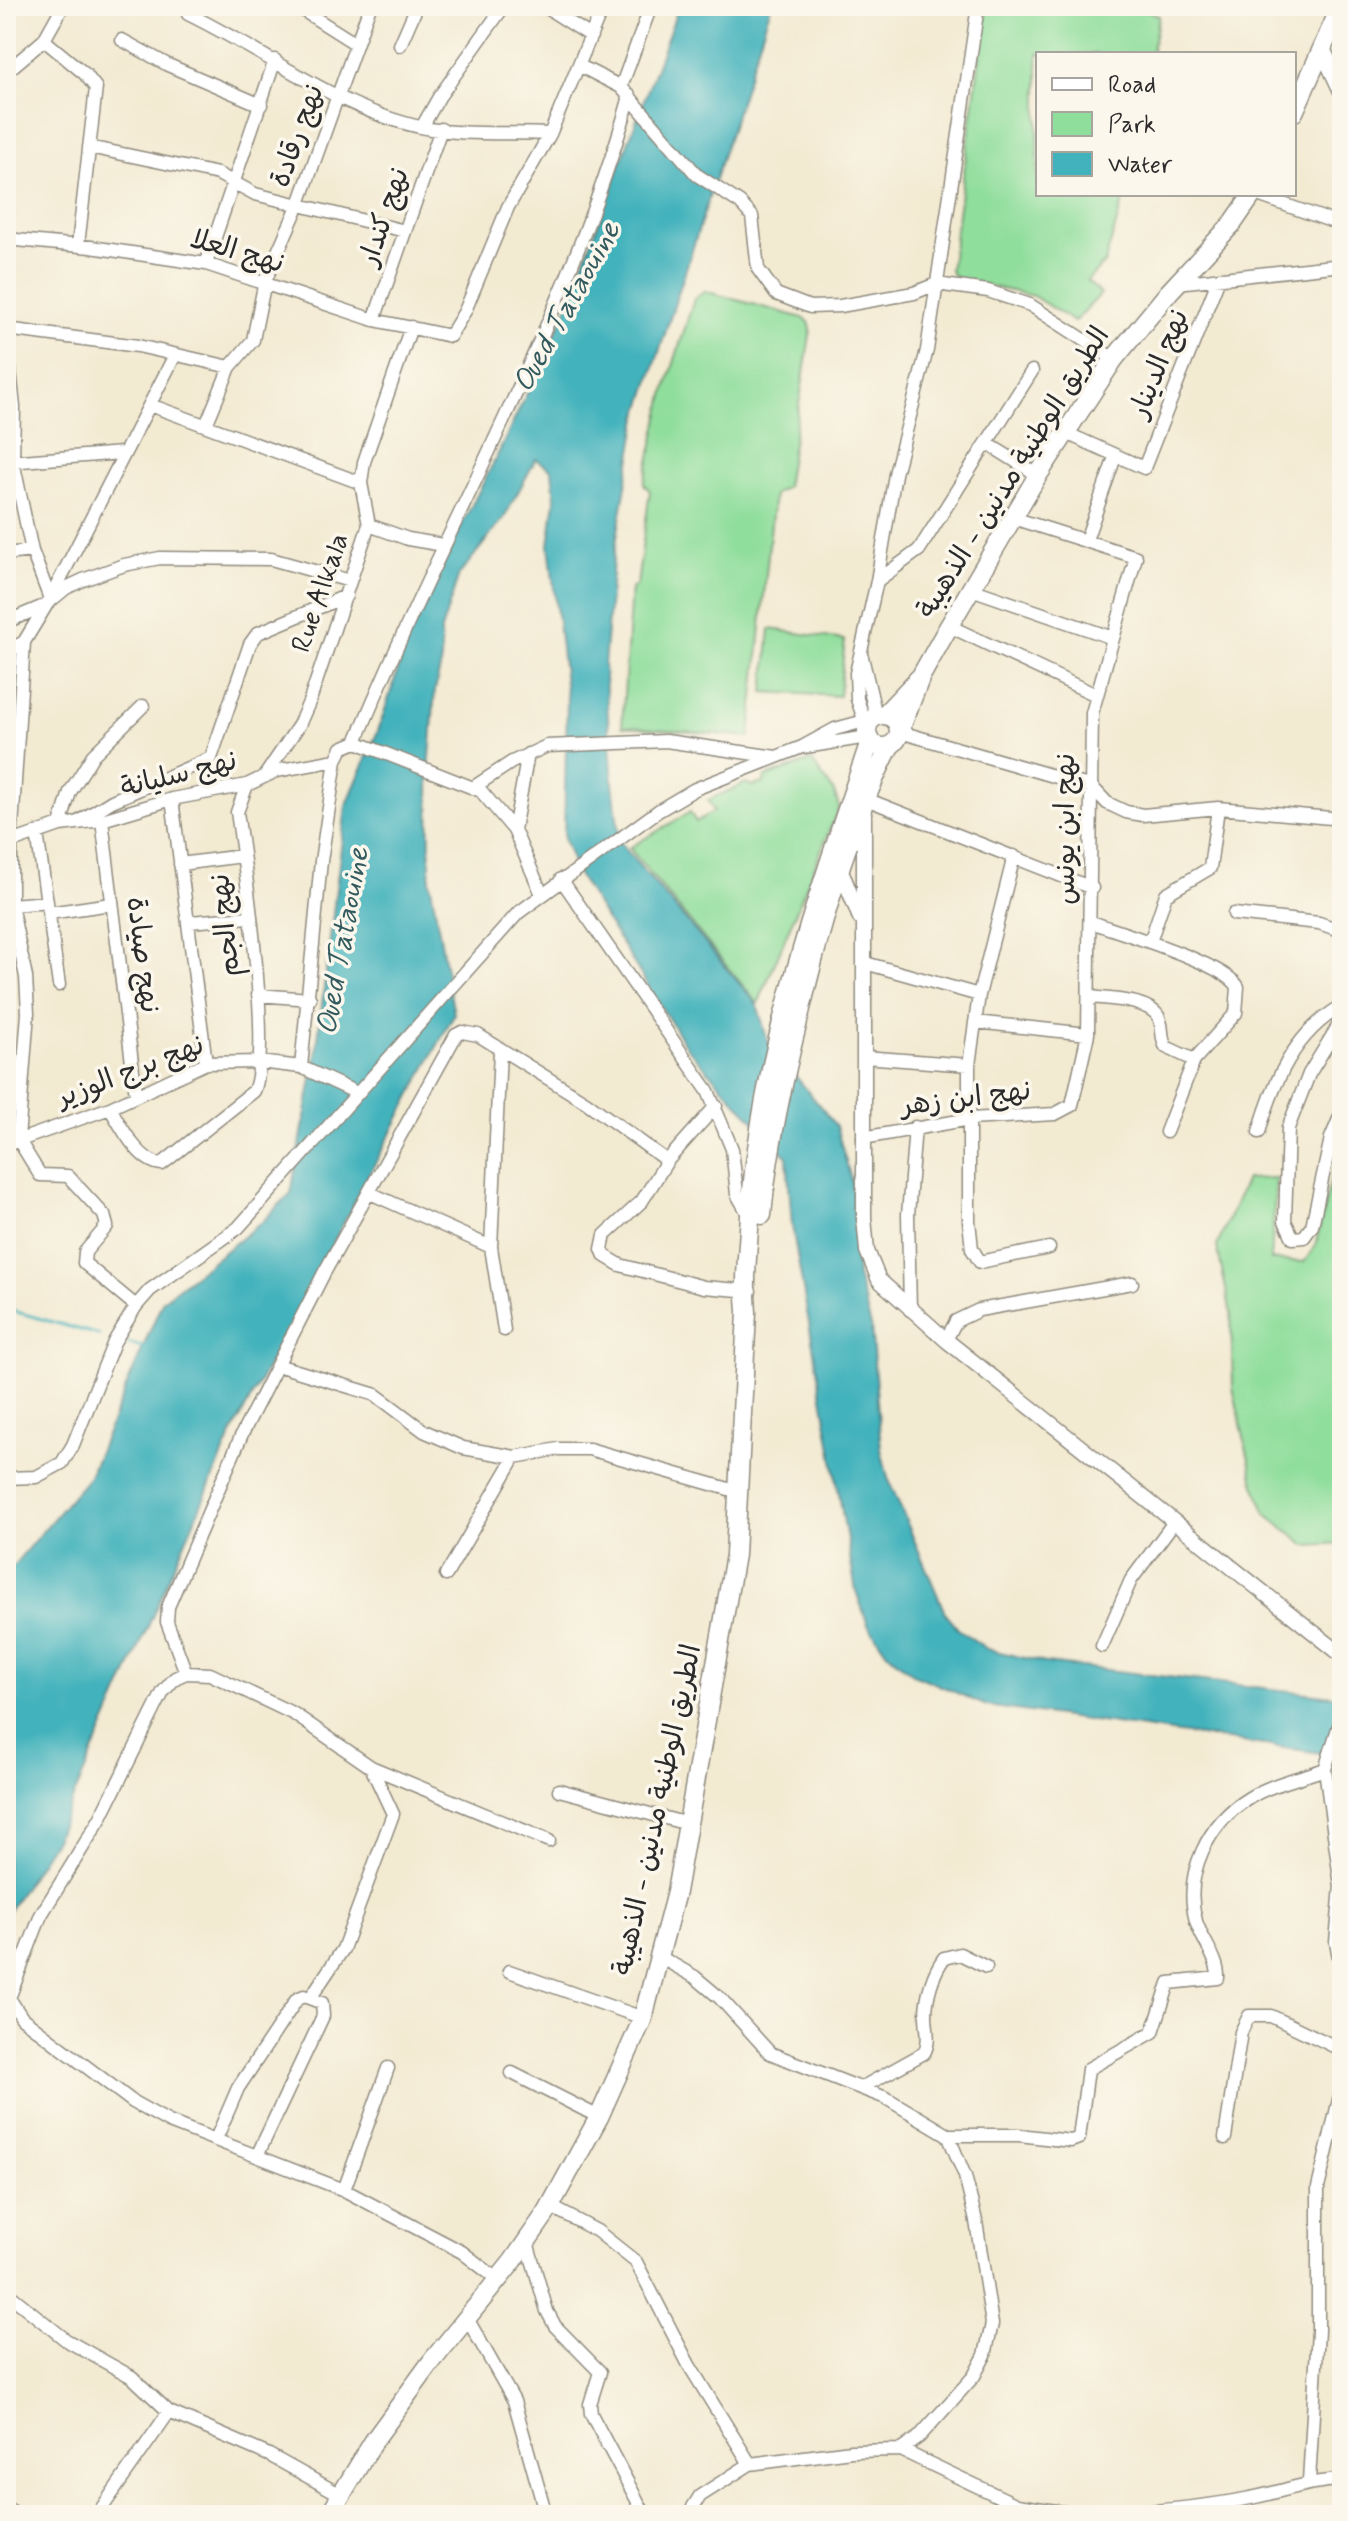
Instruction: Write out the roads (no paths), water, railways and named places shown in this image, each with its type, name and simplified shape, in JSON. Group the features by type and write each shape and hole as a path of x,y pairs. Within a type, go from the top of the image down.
{"main road":[{"path":"1296,108 1341,9"},
{"path":"1323,51 1342,91"},
{"name":"الطريق الوطنية مدنين - الذهيبة","path":"835,865 921,676 1038,475 1114,359 1177,283 1233,223 1253,196"},
{"name":"الطريق الوطنية مدنين - الذهيبة","path":"329,2515 424,2372 468,2320 550,2206 599,2117 643,2018 660,1957 688,1824 733,1569 747,1312 757,1195 757,1132 772,1055 835,865 871,725 921,676"},
{"path":"893,718 896,736 877,746 871,725 893,718"},
{"name":"الطريق الوطنية مدنين - الذهيبة","path":"749,1291 750,1217 757,1195"}],"street":[{"path":"6,72 44,40 63,6"},
{"path":"296,6 356,44"},
{"name":"نهج رقادة","path":"206,425 230,367 253,340 265,281 299,204 370,6"},
{"path":"400,45 417,6"},
{"path":"422,127 439,97 504,6"},
{"path":"544,6 591,36"},
{"path":"188,14 340,95 422,127 550,134 603,6"},
{"path":"359,742 443,545 557,305 617,143 625,91 651,6"},
{"path":"6,1478 36,1477 62,1463 73,1445 114,1342 136,1306 150,1290 238,1228 452,984 541,892 695,789 802,747 871,725 862,654 895,474 927,350 978,6"},
{"path":"44,40 85,74 96,88 78,245"},
{"path":"122,40 168,65 261,105"},
{"path":"206,264 275,60"},
{"path":"580,66 625,91 697,175 740,203 752,216 758,269 776,294 810,307 840,306 914,293 936,284 1014,297 1114,359"},
{"name":"نهج كندار","path":"374,320 441,129"},
{"name":"نهج العلا","path":"6,239 78,245 206,264 265,281 310,301 374,320 450,336 465,311 508,207 550,134"},
{"path":"89,147 218,174 255,194 405,231"},
{"path":"1260,196 1342,225"},
{"path":"1177,283 1342,265"},
{"name":"نهج الدينار","path":"1115,457 1144,468 1219,278"},
{"name":"Rue Alkala","path":"266,774 299,725 346,596 369,525 361,483 378,413 411,327"},
{"path":"50,599 32,551 8,460 13,395 6,331 138,346 230,367"},
{"path":"136,1306 84,1263 85,1252 107,1226 104,1215 68,1176 40,1175 18,1139 28,1013 21,958 10,913 9,844 24,642 50,599 122,453 175,355"},
{"path":"877,581 919,550 1032,371"},
{"path":"150,405 361,483"},
{"path":"1013,518 1086,540 1115,457 1066,433"},
{"path":"988,444 1038,475"},
{"path":"8,460 122,453"},
{"path":"369,525 408,539 443,545"},
{"name":"نهج ابن يونس","path":"1072,1105 1088,1034 1092,888 1089,747 1096,695 1110,637 1136,557 1086,540"},
{"path":"6,554 32,551"},
{"path":"6,622 31,613 83,580 124,565 160,558 271,559 350,581"},
{"path":"971,589 1110,637"},
{"path":"78,822 112,801 211,758 250,644 258,633 346,596"},
{"path":"949,626 1096,695"},
{"path":"6,652 24,642"},
{"path":"60,825 70,792 93,755 143,706"},
{"path":"896,736 1092,787 1107,803 1126,812 1159,815 1218,808 1342,819"},
{"path":"474,787 528,754 560,745 666,741 776,757"},
{"path":"357,1093 306,1068 321,861 336,760 342,748 359,742 474,787 488,797 514,830 541,892"},
{"path":"514,830 528,754"},
{"name":"نهج سليانة","path":"9,844 60,825 102,820 172,799 247,785 266,774 336,760"},
{"name":"نهج الجم","path":"110,1108 141,1152 154,1164 162,1164 249,1098 257,1084 258,995 237,812 247,785"},
{"path":"172,799 206,1063"},
{"path":"1092,888 1014,856 864,802 864,1217 871,1266 887,1289 946,1340 1342,1655"},
{"path":"1150,942 1166,894 1210,868 1218,808"},
{"name":"نهج صيادة","path":"102,820 136,1095"},
{"path":"37,833 59,985"},
{"path":"180,864 242,856"},
{"path":"1014,856 979,995 969,1065 969,1221 972,1249 980,1262 1049,1248"},
{"path":"835,865 865,934"},
{"path":"561,879 716,1106 732,1149 737,1194 750,1217"},
{"path":"10,913 111,904"},
{"path":"820,914 848,904 857,912"},
{"path":"1234,914 1319,923 1342,931"},
{"path":"190,922 249,917"},
{"path":"1091,922 1150,942 1225,974 1238,987 1236,1013 1194,1060 1166,1132"},
{"path":"6,963 21,958"},
{"path":"865,963 979,995"},
{"path":"258,995 310,999"},
{"path":"1089,997 1135,1004 1151,1011 1159,1019 1166,1047 1194,1060"},
{"path":"1259,1132 1295,1046 1306,1032 1342,1006"},
{"path":"1342,1020 1309,1074 1288,1128 1285,1221 1293,1238 1304,1237 1312,1226 1331,1138 1342,1112"},
{"path":"975,1022 1088,1034"},
{"path":"186,1673 171,1638 168,1607 210,1501 277,1365 456,1035 462,1032 478,1035 586,1102 667,1161"},
{"path":"500,1051 491,1247 504,1330"},
{"path":"864,1057 969,1065"},
{"name":"نهج برج الوزير","path":"6,1145 110,1108 206,1063 259,1062 306,1068"},
{"name":"نهج ابن زهر","path":"863,1138 970,1119 1055,1114 1072,1105"},
{"path":"716,1106 667,1161 642,1201 605,1235 602,1249 605,1256 620,1265 704,1287 749,1291"},
{"path":"910,1310 908,1215 915,1127"},
{"path":"370,1193 491,1247"},
{"path":"946,1340 956,1321 979,1310 1132,1283"},
{"path":"277,1365 376,1395 445,1442 515,1457 558,1449 589,1449 739,1492"},
{"path":"446,1575 515,1457"},
{"path":"1102,1646 1131,1580 1174,1522"},
{"path":"497,2279 462,2252 344,2190 169,2122 133,2102 22,2018 9,1998 41,1915 100,1819 163,1692 175,1678 186,1673 210,1674 294,1714 371,1767 549,1841"},
{"path":"1342,1716 1325,1769 1341,1886 1336,1942 1342,1973"},
{"path":"311,1997 343,1949 357,1904 391,1820 393,1809 371,1767"},
{"path":"660,1957 695,1977 720,1998 770,2053 886,2098 948,2135 1019,2135 1071,2141 1079,2138 1088,2069 1153,2032 1169,1983 1218,1978 1196,1922 1191,1894 1192,1878 1212,1835 1232,1810 1251,1796 1325,1769"},
{"path":"559,1790 688,1824"},
{"path":"861,2088 924,2053 928,2045 926,2013 932,1981 944,1958 960,1954 986,1967"},
{"path":"509,1971 643,2018"},
{"path":"216,2139 238,2088 293,2003 303,1996 311,1997 322,2003 323,2016 257,2156"},
{"path":"1225,2138 1241,2032 1249,2016 1271,2016 1342,2050"},
{"path":"344,2190 388,2068"},
{"path":"512,2073 599,2117"},
{"path":"1309,2481 1318,2331 1318,2188 1340,2112 1342,2087"},
{"path":"901,2450 919,2437 974,2376 985,2355 992,2324 976,2221 965,2176 948,2135"},
{"path":"550,2206 597,2231 636,2262 689,2365 750,2464"},
{"path":"527,2242 547,2311 555,2326 600,2372 590,2404 591,2414 645,2515"},
{"path":"6,2292 66,2340 132,2377 169,2412 269,2455 341,2495"},
{"path":"468,2320 514,2401 546,2515"},
{"path":"97,2515 169,2412"},
{"path":"694,2515 693,2507 700,2496 750,2464 851,2451 901,2450 1017,2505 1084,2515 1198,2507 1251,2498 1309,2481 1342,2480"},
{"path":"6,2508 16,2515"}],"water":[{"name":"Oued Tataouine","path":"679,6 771,6 638,417 613,560 604,665 620,843 757,1004 768,1042 836,1126 852,1183 857,1276 871,1326 881,1449 888,1478 945,1613 958,1629 987,1649 1046,1663 1342,1697 1342,1756 987,1706 913,1674 886,1651 868,1625 856,1591 792,1226 787,1157 687,1048 577,873 564,839 567,700 549,545 555,500 552,470 536,459 504,518 459,575 441,630 441,664 435,690 429,770 430,881 454,1014 233,1432 56,1837 6,1915 6,1574 88,1478 163,1300 263,1221 291,1193 315,1063 346,806 378,731 417,612 499,452 564,315"}],"waterway":[{"path":"6,1309 99,1335"},
{"path":"119,1341 146,1348"}]}
